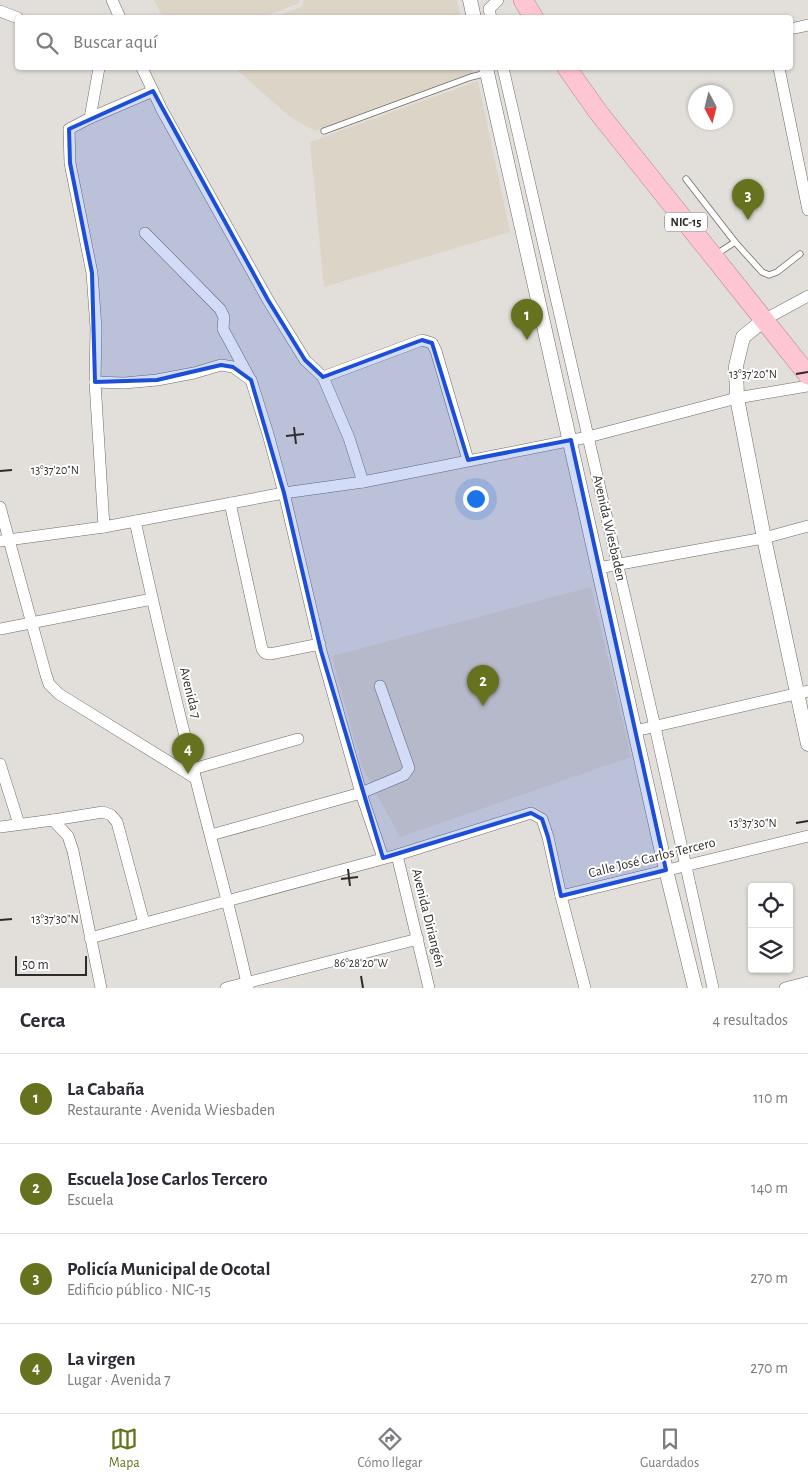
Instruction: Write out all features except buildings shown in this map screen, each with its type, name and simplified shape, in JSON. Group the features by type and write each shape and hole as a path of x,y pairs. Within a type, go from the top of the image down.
{"highway":[{"path":"523,0 532,15"},
{"name":"NIC-15","path":"568,70 598,112 808,375"}],"street":[{"path":"112,0 119,15"},
{"path":"470,0 475,15"},
{"path":"490,13 498,0"},
{"path":"0,11 15,17"},
{"path":"793,28 808,25"},
{"path":"90,118 99,70"},
{"path":"143,70 162,110 268,300 305,360 323,377 349,438 363,482"},
{"name":"Avenida Wiesbaden","path":"487,70 666,870 695,988"},
{"name":"Avenida Wiesbaden","path":"502,70 655,727 713,988"},
{"path":"779,70 808,210"},
{"path":"104,527 95,382 96,328 92,273 70,162 70,130 90,118 153,91"},
{"path":"145,233 220,310 224,317 223,329 251,380 284,493 320,644 361,793 383,858"},
{"path":"808,296 764,320 743,337 736,366 737,398 764,538 803,692 808,744"},
{"path":"323,377 422,340 432,343 436,350 468,460"},
{"path":"95,382 124,383 157,380 194,373 221,365 233,367 251,380"},
{"path":"4,540 104,527 284,493 363,482 588,437 737,398 808,386"},
{"path":"230,504 262,650 265,654 270,654 320,644"},
{"path":"0,507 4,540 49,684 58,694 194,774 298,739"},
{"name":"Avenida 7","path":"135,521 194,774 229,900 248,986"},
{"path":"598,568 764,538 808,526"},
{"path":"0,628 152,599"},
{"path":"211,835 361,793 404,775 409,768 380,686"},
{"path":"635,731 803,692"},
{"path":"0,764 18,824"},
{"path":"0,827 103,812 111,815 118,822 144,924"},
{"path":"90,938 397,855 531,814 542,819 545,828 585,988"},
{"path":"53,820 68,836 101,988"},
{"name":"Calle José Carlos Tercero","path":"561,896 808,836"},
{"name":"Avenida Diriangén","path":"397,855 429,988"},
{"path":"226,988 248,986 418,939"},
{"path":"785,988 808,982"}],"lane":[{"path":"324,131 487,70"},
{"path":"686,180 735,242 762,272 769,275 776,272 800,254"},
{"path":"713,256 735,242"}],"highlighted area":[{"path":"153,91 268,300 305,360 323,377 422,340 432,343 468,460 571,440 666,870 561,896 548,837 542,819 531,813 383,858 321,651 284,493 251,380 233,367 221,365 157,380 95,382 92,273 70,163 69,129"}],"shaded area":[{"path":"154,0 299,0 299,3 269,15 162,15"},
{"path":"303,0 457,0 461,15 280,15 303,6"},
{"path":"237,70 471,70 472,73 315,131 289,116"},
{"path":"478,81 510,232 324,287 310,142"},
{"path":"591,587 631,757 400,837 362,767 332,656"}],"place":[{"name":"Policía Municipal de Ocotal","path":"748,220"},
{"name":"La Cabaña","path":"527,340"},
{"name":"Escuela Jose Carlos Tercero","path":"483,706"},
{"name":"La virgen","path":"188,774"}]}
